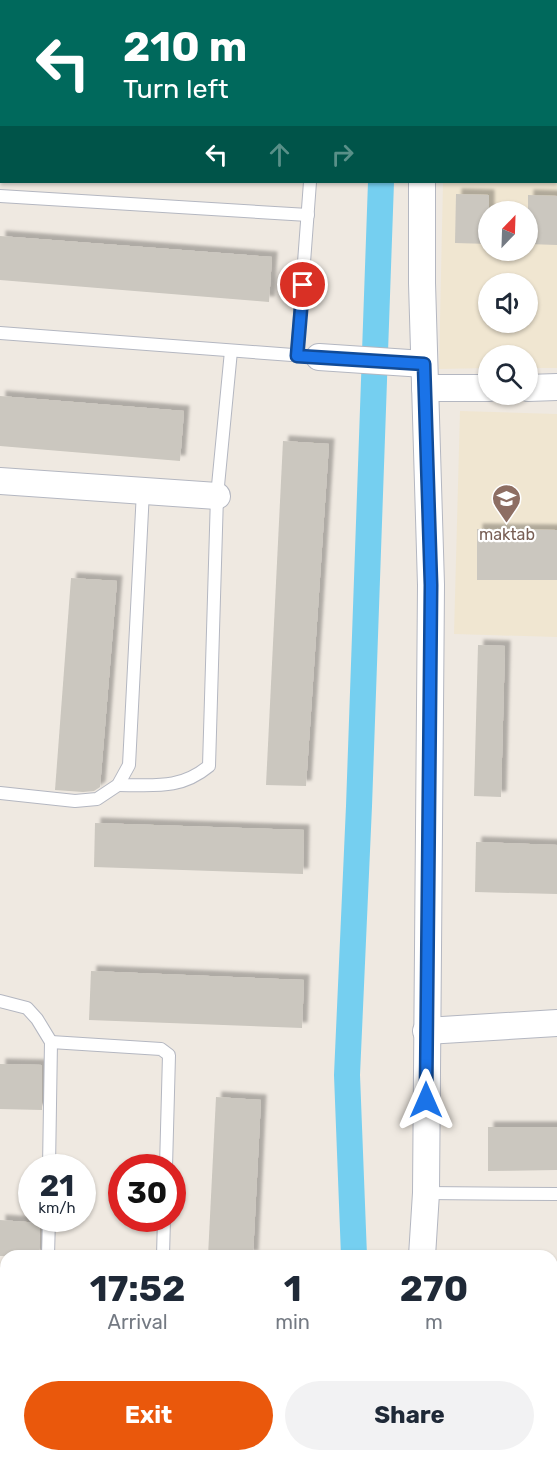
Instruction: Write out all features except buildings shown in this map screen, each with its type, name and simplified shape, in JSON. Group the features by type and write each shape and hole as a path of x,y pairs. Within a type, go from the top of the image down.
{"street":[{"path":"422,183 431,585 426,1193 422,1250"},
{"path":"313,357 478,386"},
{"path":"538,388 557,387"},
{"path":"0,481 217,496"},
{"path":"426,1031 557,1023"}],"lane":[{"path":"0,333 313,357 308,215 310,183"},
{"path":"0,196 308,215"},
{"path":"118,784 174,784 195,777 209,766 217,496 231,351"},
{"path":"0,793 75,801 97,799 118,784 129,765 143,491"},
{"path":"0,1001 27,1008 37,1019 51,1042 49,1154"},
{"path":"51,1042 161,1049 168,1055 166,1154"},
{"path":"426,1193 557,1194"},
{"path":"48,1250 49,1232"},
{"path":"163,1250 164,1232"}],"shaded area":[{"path":"443,183 557,183 557,368 538,368 538,345 478,345 478,368 439,369"},
{"name":"maktab","path":"460,411 557,414 557,637 454,634"}],"waterway":[{"path":"354,1250 347,1075 381,183"}],"place":[{"name":"maktab","path":"507,524"}],"route":[{"path":"303,285 297,356 424,364 431,585 426,1100"}]}
